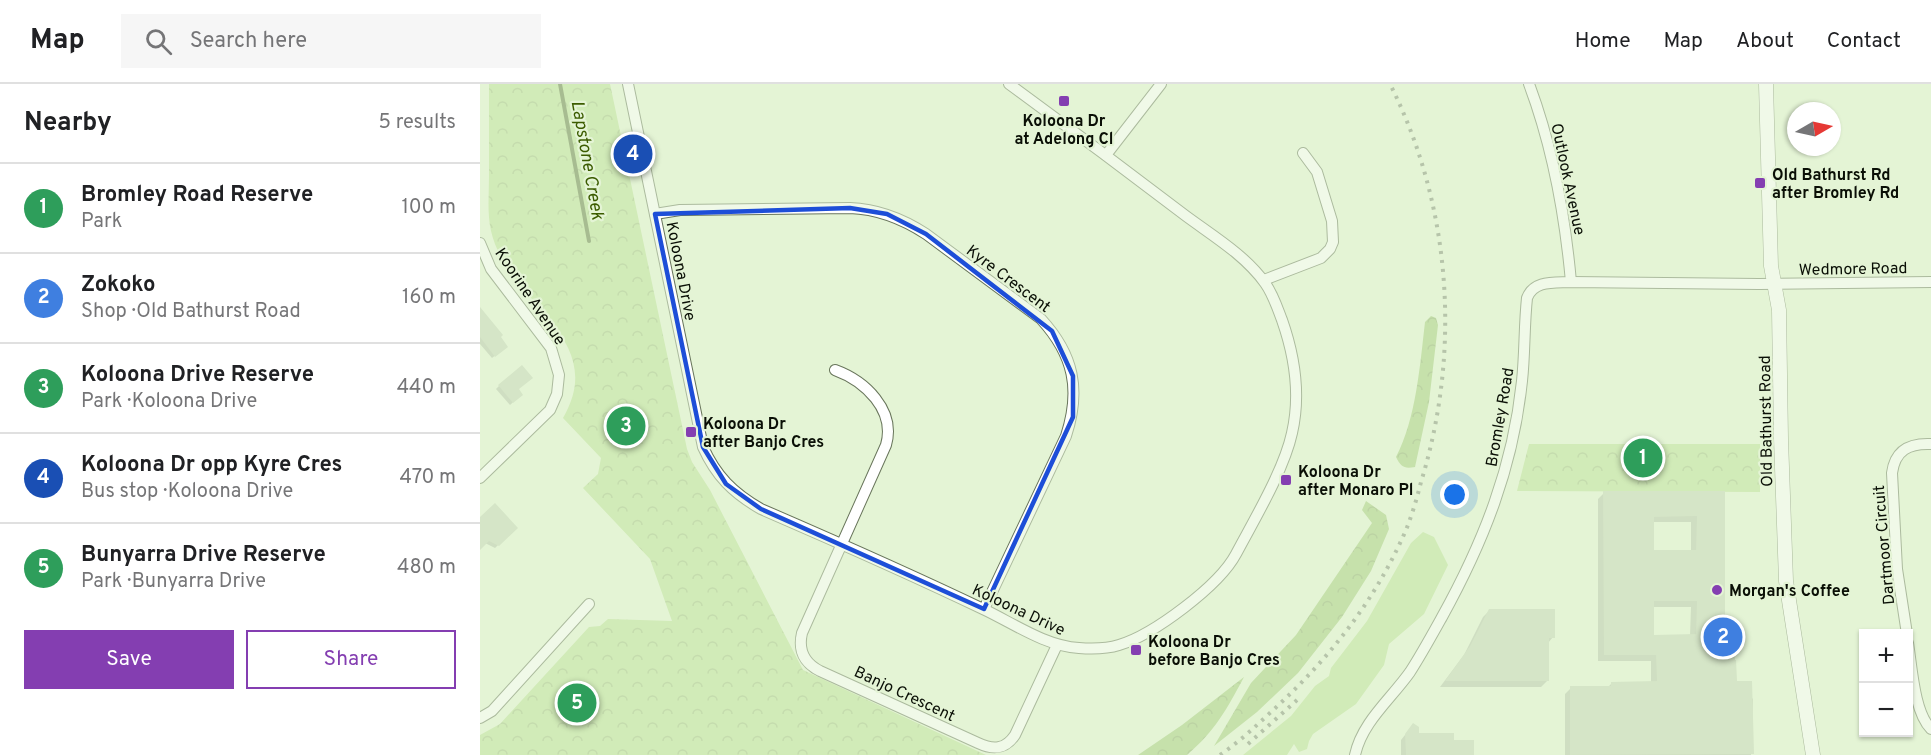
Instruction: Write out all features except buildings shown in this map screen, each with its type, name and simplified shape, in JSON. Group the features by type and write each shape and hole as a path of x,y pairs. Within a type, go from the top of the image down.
{"main road":[{"name":"Old Bathurst Road","path":"1766,84 1771,266 1779,310 1780,439 1786,581 1814,755"}],"street":[{"name":"Koloona Drive","path":"628,84 699,431 709,460 726,484 748,502 984,609 1057,645 1105,648 1144,635 1210,587 1232,562 1287,451 1296,410 1296,379 1290,345 1276,302 1264,280 1243,259 1009,84"},
{"path":"1106,155 1161,84"},
{"name":"Outlook Avenue","path":"1529,84 1546,135 1556,176 1571,282"},
{"path":"1264,280 1321,258 1333,242 1332,221 1317,172 1303,153"},
{"name":"Kyre Crescent","path":"655,213 680,210 861,208 887,214 926,234 1041,319 1052,332 1068,360 1073,376 1075,392 1072,417 1066,436 984,609"},
{"name":"Koorine Avenue","path":"480,243 490,269 551,348 559,375 558,394 550,410 480,478"},
{"name":"Bromley Road","path":"1355,755 1358,740 1410,672 1436,627 1487,526 1505,471 1519,405 1529,294 1540,285 1571,282 1774,284"},
{"name":"Wedmore Road","path":"1774,284 1931,282"},
{"path":"835,370 854,378 881,406 887,417 889,430 886,445 841,544"},
{"name":"Dartmoor Circuit","path":"1906,629 1897,569 1892,473 1895,460 1904,449 1915,444 1931,444"},
{"name":"Banjo Crescent","path":"841,544 801,639 802,653 807,663 819,671 978,743 999,748 1008,744 1015,735 1057,645"},
{"path":"480,718 492,711 589,604"},
{"path":"1913,670 1921,714 1931,729"}],"highlighted area":[{"path":"850,208 887,214 926,234 1052,331 1073,376 1073,417 984,609 761,509 726,484 703,447 655,214"}],"green space":[{"path":"489,84 610,84 687,449 803,670 986,755 480,755 480,735 500,724 589,627 600,626 608,619 672,621 650,559 583,488 598,474 601,458 563,418 574,390 574,365 565,342 551,321 516,280 501,257 491,231 488,204"},
{"path":"1431,316 1436,318 1438,325 1429,402 1415,467 1405,467 1396,457 1413,409 1425,322"},
{"path":"1529,444 1760,444 1760,492 1517,491"},
{"path":"1366,501 1386,515 1389,529 1371,571 1342,617 1298,673 1257,712 1214,746 1251,683 1296,635 1372,523 1362,510"},
{"path":"1423,532 1434,537 1448,565 1424,614 1389,644 1384,665 1356,704 1313,734 1307,749 1299,752 1294,744 1287,755 1243,755 1291,716 1315,686 1329,676 1331,668 1367,621 1411,543"},
{"path":"1244,677 1220,719 1187,755 1138,755 1182,725"}],"waterway":[{"name":"Lapstone Creek","path":"560,84 589,241"}],"railway":[{"path":"1220,755 1253,729 1313,671 1365,605 1394,556 1406,530 1434,433 1442,382 1445,331 1444,280 1438,230 1427,180 1411,131 1390,84"},
{"path":"1248,744 1297,700"}],"place":[{"name":"Koloona Dr at Adelong Cl","path":"1064,101"},
{"name":"Koloona Dr opp Kyre Cres","path":"633,154"},
{"name":"Old Bathurst Rd after Bromley Rd","path":"1760,183"},
{"name":"Koloona Drive Reserve","path":"626,426"},
{"name":"Koloona Dr after Banjo Cres","path":"691,432"},
{"name":"Bromley Road Reserve","path":"1643,458"},
{"name":"Koloona Dr after Monaro Pl","path":"1286,480"},
{"name":"Morgan's Coffee","path":"1717,590"},
{"name":"Zokoko","path":"1723,637"},
{"name":"Koloona Dr before Banjo Cres","path":"1136,650"},
{"name":"Bunyarra Drive Reserve","path":"577,703"}]}
